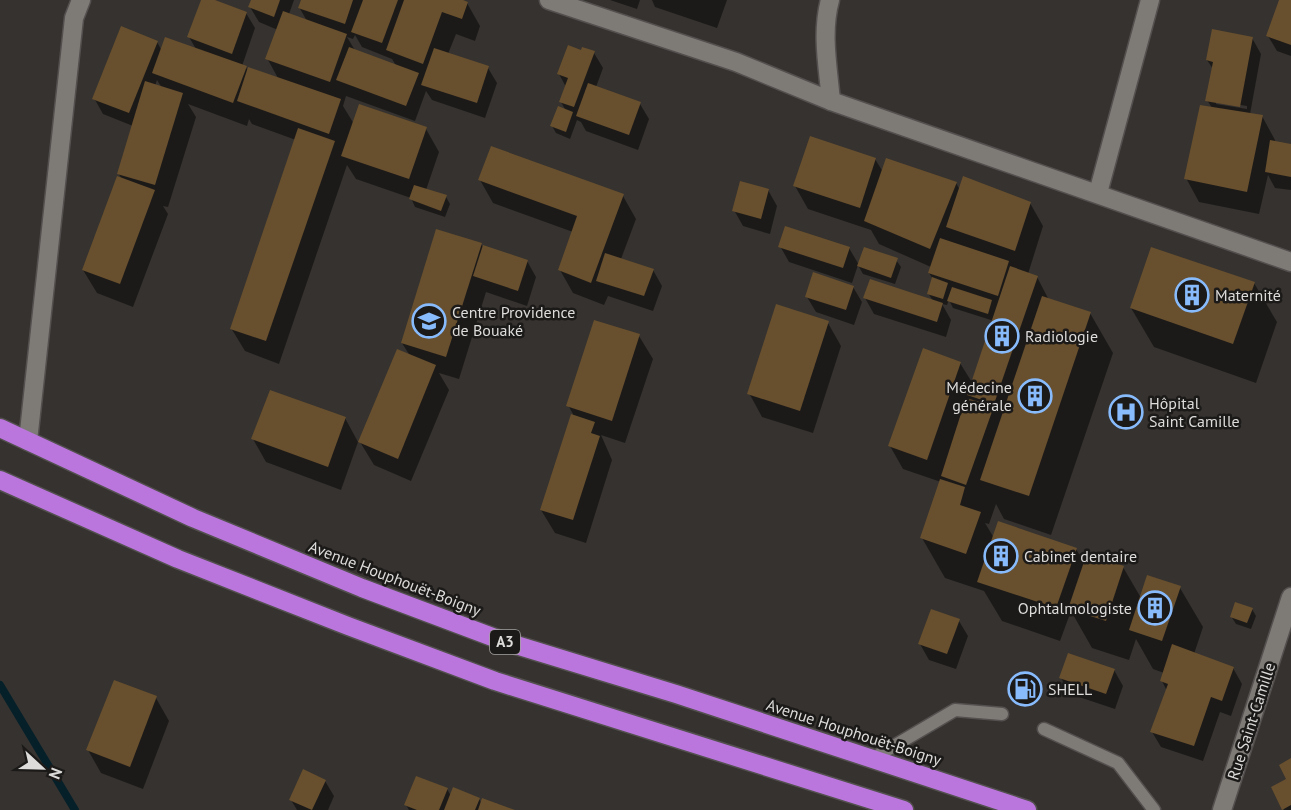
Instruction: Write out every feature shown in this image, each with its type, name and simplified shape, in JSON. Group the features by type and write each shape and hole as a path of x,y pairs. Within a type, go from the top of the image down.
{"highway":[{"name":"Avenue Houphouët-Boigny","path":"0,428 193,518 362,588 492,637 676,694 1027,810"},
{"name":"A3","path":"0,480 178,559 495,681 887,807 904,810"}],"street":[{"path":"28,441 74,18 81,0"},
{"path":"549,0 736,62 831,101 1291,262"},
{"path":"830,0 826,14 825,44 831,101"},
{"path":"1098,194 1150,0"},
{"name":"Rue Saint-Camille","path":"1222,810 1291,597"}],"lane":[{"path":"872,759 955,710 1002,714"},
{"path":"1044,729 1118,763 1154,810"}],"building":[{"path":"201,0 215,0 247,12 232,54 187,37"},
{"path":"251,0 280,0 274,17 248,7"},
{"path":"301,0 353,0 345,24 298,8"},
{"path":"363,0 398,0 382,43 351,32"},
{"path":"404,0 463,0 468,2 462,19 442,12 423,64 386,50"},
{"path":"1279,0 1291,0 1291,45 1266,36"},
{"path":"283,11 347,34 330,82 265,59"},
{"path":"121,26 158,41 129,113 92,99"},
{"path":"1212,29 1253,37 1240,107 1205,101 1213,62 1206,60"},
{"path":"165,37 247,66 233,103 152,73"},
{"path":"568,45 581,50 582,47 595,51 574,107 559,102 568,78 557,74"},
{"path":"349,47 419,73 406,106 336,80"},
{"path":"434,48 489,66 477,103 421,85"},
{"path":"248,67 341,99 329,134 237,101"},
{"path":"145,81 183,93 155,185 117,174"},
{"path":"588,83 641,102 629,135 576,116"},
{"path":"359,104 427,127 409,179 341,156"},
{"path":"1200,105 1263,115 1247,192 1184,179"},
{"path":"558,106 573,112 566,132 550,126"},
{"path":"298,128 335,141 266,341 230,329"},
{"path":"810,136 876,158 860,208 793,186"},
{"path":"1270,140 1291,144 1291,177 1265,172"},
{"path":"491,146 624,194 591,283 558,270 577,216 478,180"},
{"path":"886,158 957,182 930,249 864,221"},
{"path":"117,176 155,190 120,284 82,270"},
{"path":"963,176 1031,202 1015,251 946,227"},
{"path":"740,181 769,189 761,219 732,211"},
{"path":"414,185 447,195 441,211 409,199"},
{"path":"785,226 850,247 843,268 778,247"},
{"path":"436,229 482,243 446,357 401,343"},
{"path":"940,238 1009,261 998,296 928,273"},
{"path":"483,245 528,260 518,291 473,276"},
{"path":"864,247 898,258 891,278 857,266"},
{"name":"Maternité","path":"1151,247 1255,282 1233,344 1130,308"},
{"path":"605,253 654,269 644,296 596,281"},
{"name":"Radiologie","path":"1010,266 1038,276 994,404 967,395"},
{"path":"813,272 854,286 846,310 805,297"},
{"path":"932,277 948,283 943,299 927,294"},
{"path":"870,279 943,303 937,322 863,298"},
{"path":"952,287 992,300 988,314 947,301"},
{"name":"Médecine générale","path":"1042,296 1091,312 1029,496 980,480"},
{"path":"776,304 829,321 800,411 747,394"},
{"path":"594,320 640,334 612,421 566,406"},
{"path":"923,348 961,362 927,460 888,446"},
{"path":"397,349 436,365 398,459 358,442"},
{"path":"270,390 346,417 328,467 251,439"},
{"path":"966,398 994,406 966,485 941,476"},
{"path":"571,414 595,422 591,433 600,436 573,520 540,510"},
{"path":"940,479 965,487 960,505 981,512 966,554 920,538"},
{"path":"998,521 1077,548 1056,608 977,582"},
{"path":"1087,553 1124,566 1106,621 1068,609"},
{"name":"Ophtalmologiste","path":"1147,575 1181,586 1162,641 1129,630"},
{"path":"1235,602 1253,608 1247,623 1230,617"},
{"path":"931,609 960,619 947,654 918,644"},
{"path":"1172,644 1234,667 1222,701 1211,697 1194,746 1150,732 1168,684 1160,681"},
{"path":"1068,653 1115,669 1106,694 1059,678"},
{"path":"114,680 157,696 130,767 86,750"},
{"path":"1291,758 1291,805 1282,810 1271,787 1286,779 1279,765"},
{"path":"303,769 326,780 312,810 289,800"},
{"path":"416,776 448,788 439,810 417,810 404,805"},
{"path":"453,787 480,798 475,810 444,810"},
{"path":"482,798 515,810 478,810"}],"waterway":[{"path":"0,685 75,810"}],"place":[{"name":"Maternité","path":"1192,295"},
{"name":"Centre Providence de Bouaké","path":"429,321"},
{"name":"Radiologie","path":"1002,336"},
{"name":"Médecine générale","path":"1035,396"},
{"name":"Hôpital Saint Camille","path":"1126,412"},
{"name":"Cabinet dentaire","path":"1001,556"},
{"name":"Ophtalmologiste","path":"1155,608"},
{"name":"SHELL","path":"1025,689"}]}
